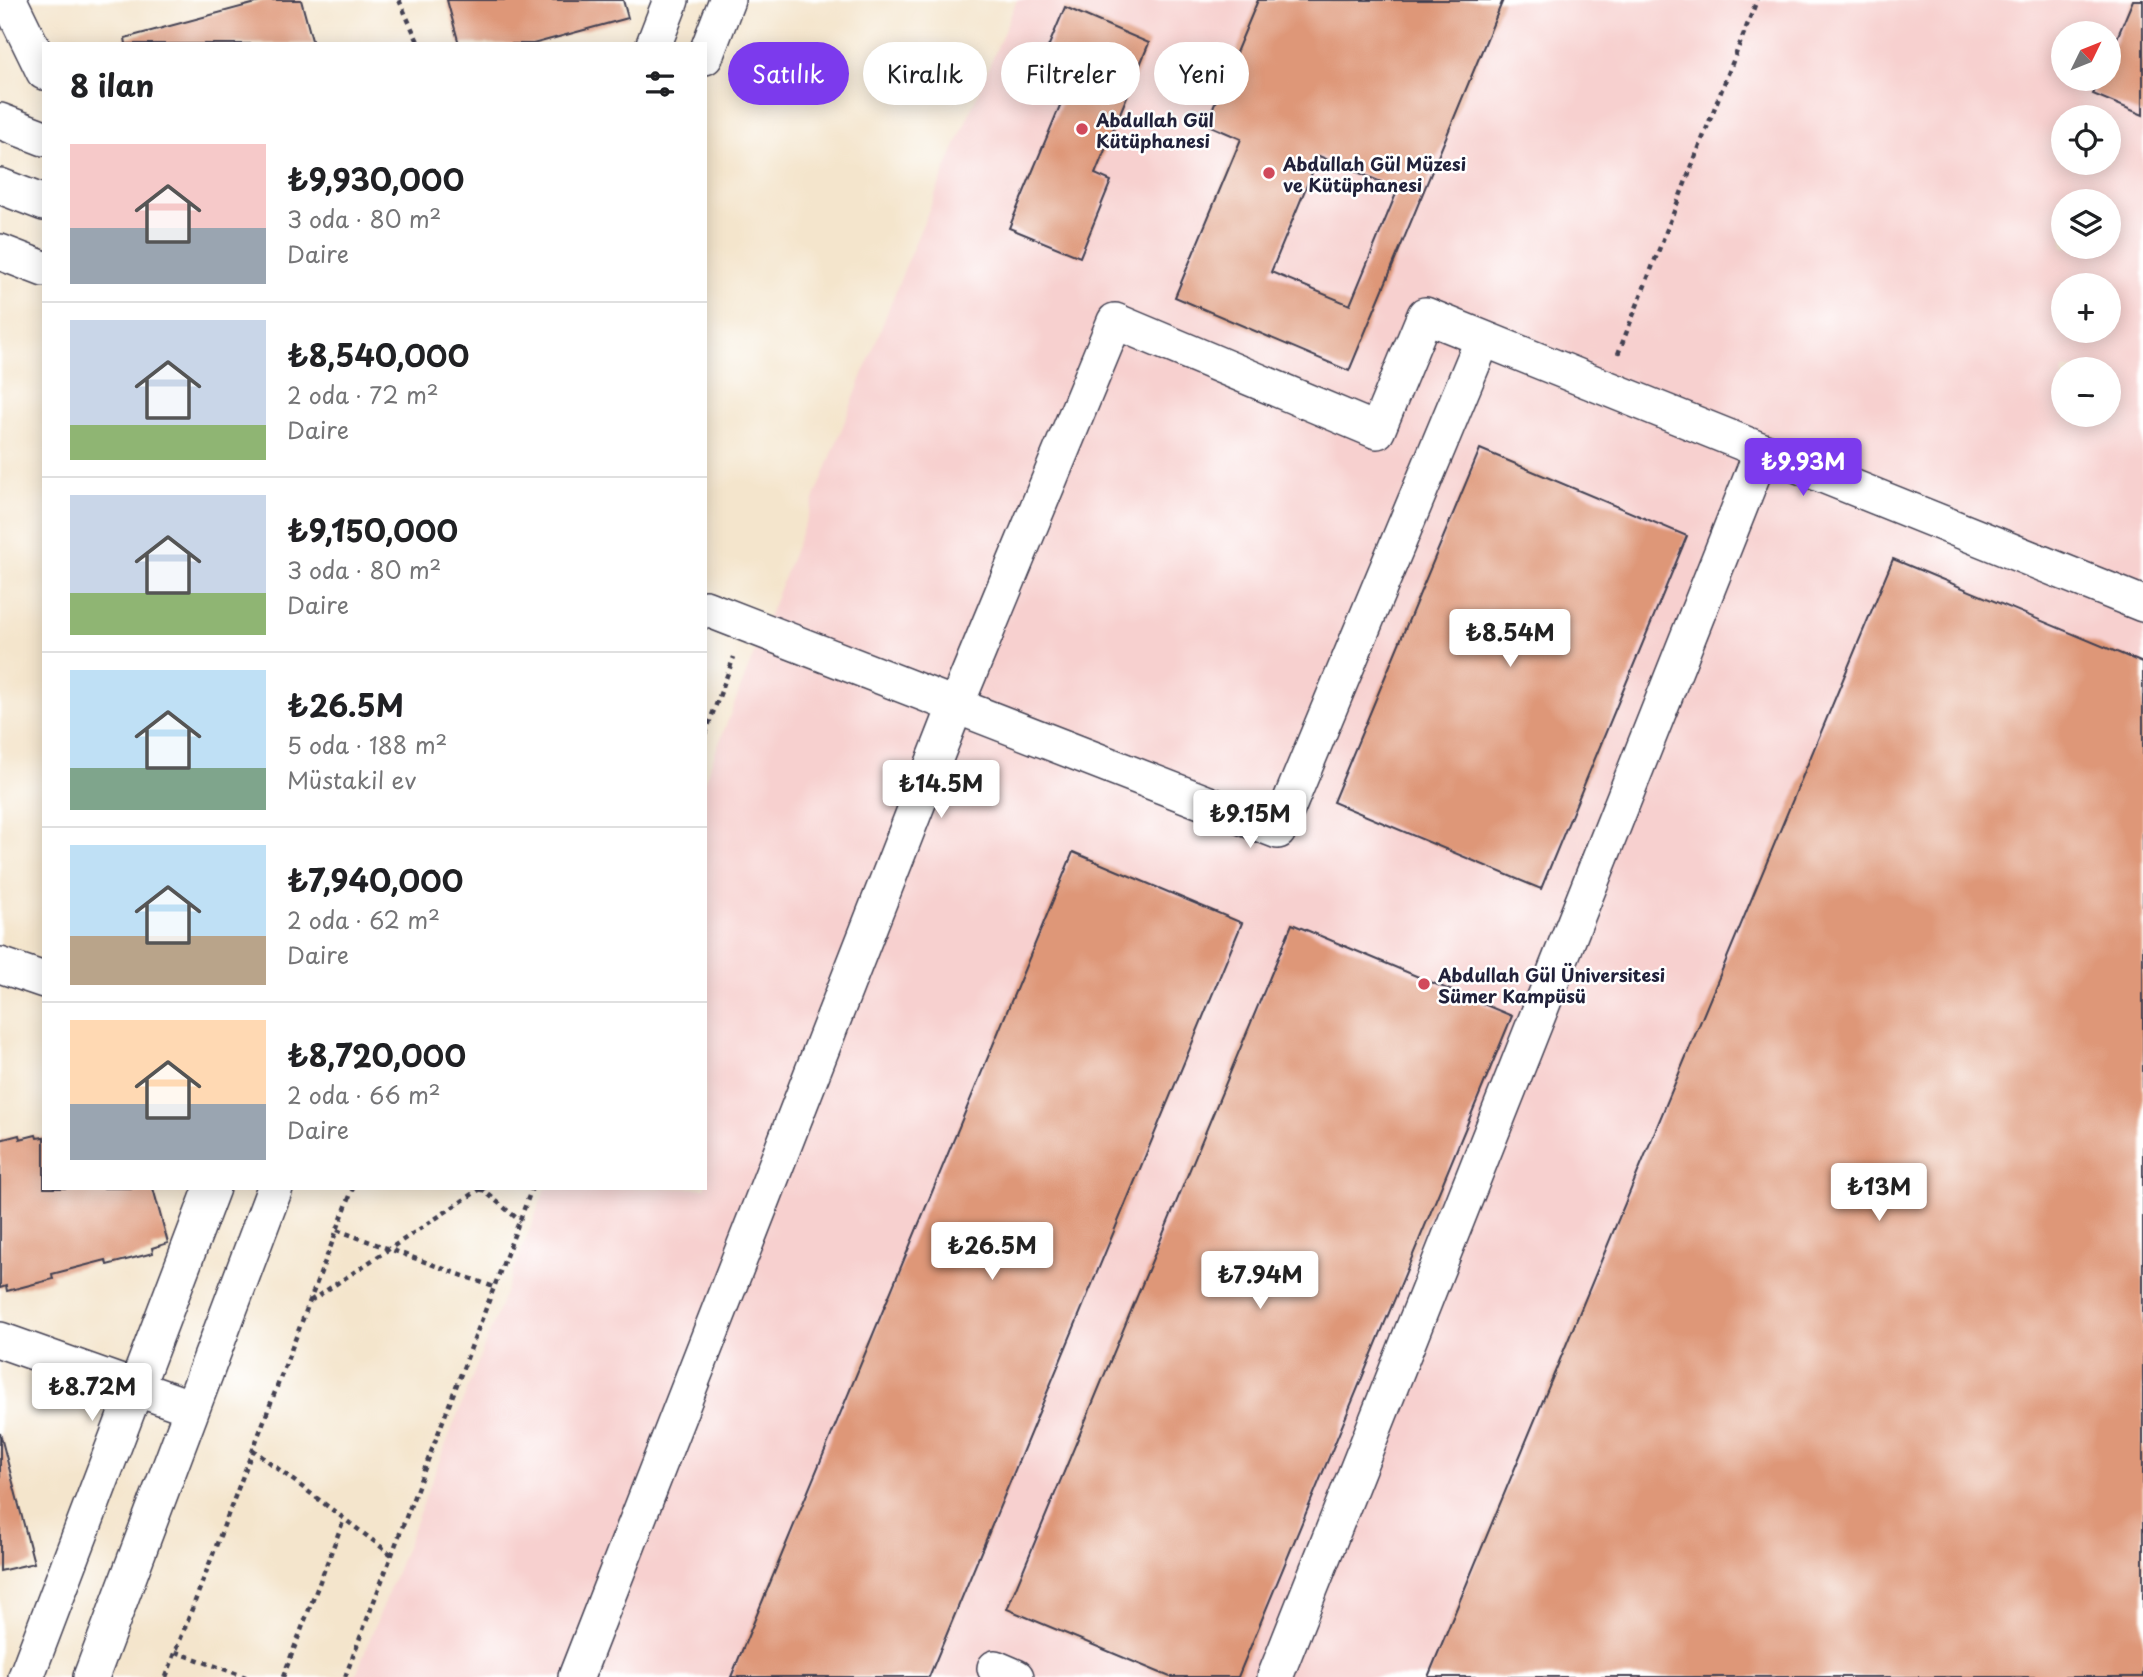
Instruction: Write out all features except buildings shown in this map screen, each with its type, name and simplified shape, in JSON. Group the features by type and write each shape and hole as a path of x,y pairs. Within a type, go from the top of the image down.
{"street":[{"path":"9,0 42,68"},
{"path":"655,42 671,0"},
{"path":"707,52 727,0"},
{"path":"0,121 42,137"},
{"path":"0,186 42,201"},
{"path":"0,252 42,268"},
{"path":"576,1677 956,705 1115,321 1377,431 1425,315 2143,604"},
{"path":"707,609 1278,831 1483,339"},
{"path":"1275,1677 1762,451"},
{"path":"0,965 42,979"},
{"path":"26,1677 211,1190"},
{"path":"91,1677 274,1190"},
{"path":"0,1340 192,1408"}],"path":[{"path":"399,0 418,42"},
{"path":"1605,388 1757,0"},
{"path":"707,729 747,624"},
{"path":"166,1677 352,1190"},
{"path":"310,1301 479,1190"},
{"path":"484,1190 520,1221"},
{"path":"345,1677 531,1190"},
{"path":"337,1230 494,1287"},
{"path":"252,1449 392,1555"},
{"path":"284,1677 344,1519"},
{"path":"176,1652 246,1677"}],"shaded area":[{"name":"Abdullah Gül Üniversitesi Sümer Kampüsü","path":"1017,0 2143,0 2143,1677 355,1677 545,1190 707,1190 707,774 909,257 973,105 987,105 987,71"}],"place":[{"name":"Abdullah Gül Kütüphanesi","path":"1082,129"},
{"name":"Abdullah Gül Müzesi ve Kütüphanesi","path":"1269,173"},
{"name":"Abdullah Gül Üniversitesi Sümer Kampüsü","path":"1424,984"}]}
